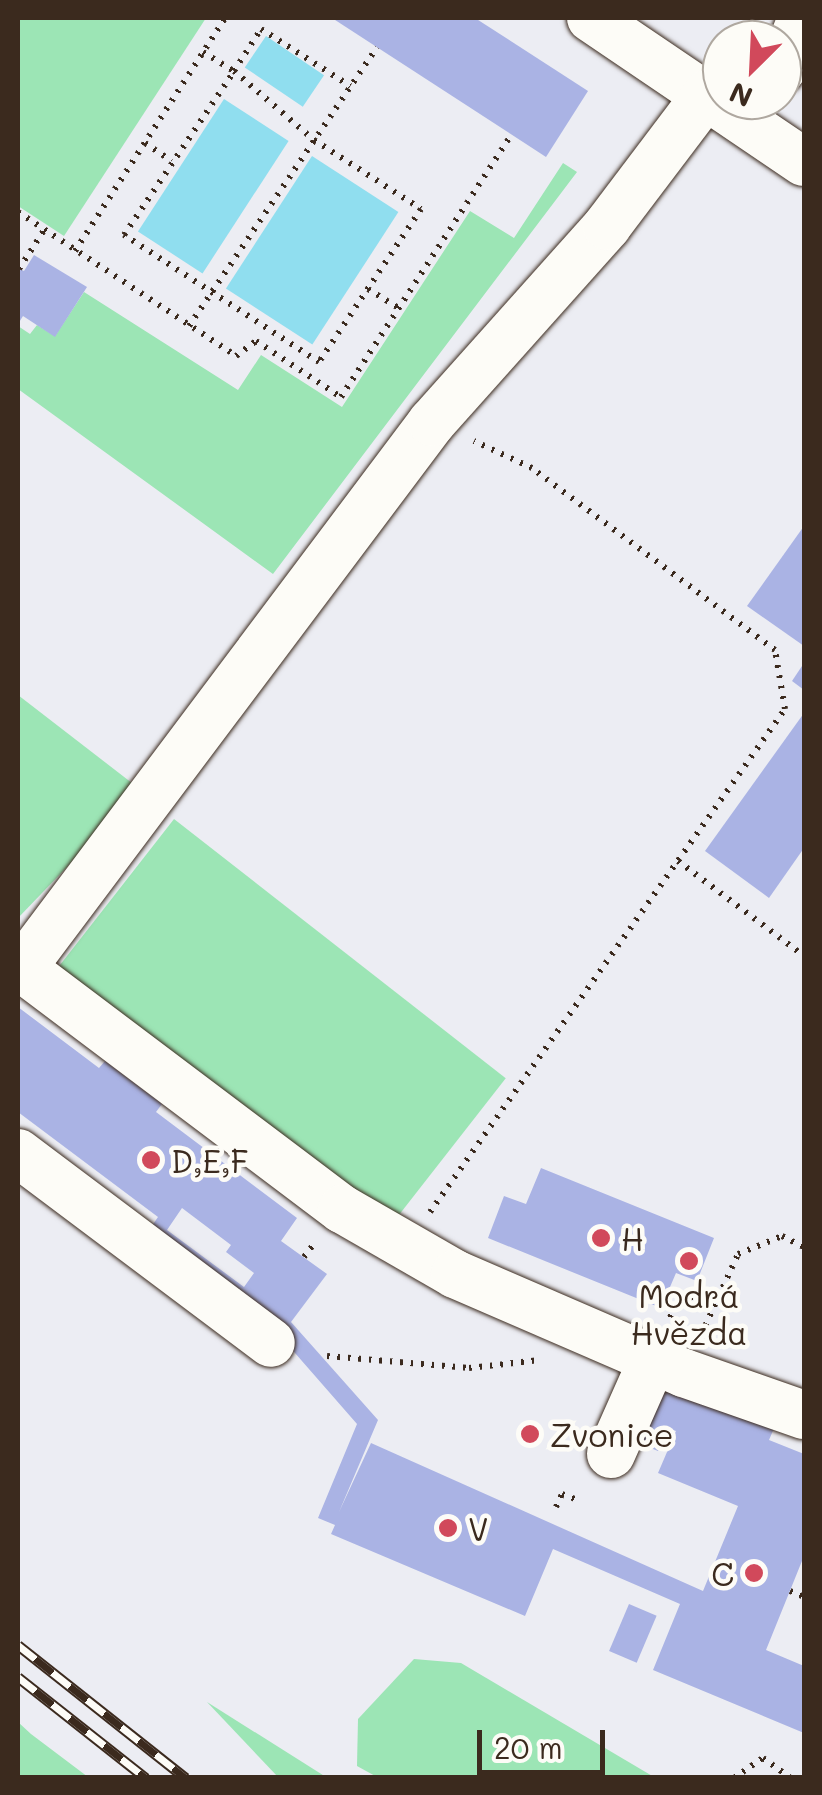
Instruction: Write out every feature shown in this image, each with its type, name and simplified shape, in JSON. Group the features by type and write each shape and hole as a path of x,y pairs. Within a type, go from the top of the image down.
{"street":[{"path":"592,18 702,91"},
{"path":"702,101 628,199 432,422 20,966 342,1208 454,1274 668,1366 804,1415"},
{"path":"767,120 804,162"},
{"path":"18,1153 271,1342"},
{"path":"611,1454 668,1366"}],"path":[{"path":"75,251 225,18"},
{"path":"202,52 234,70 314,140 421,209 319,362 124,234 172,161 234,70 261,29 350,86"},
{"path":"189,326 377,46"},
{"path":"18,212 236,356 256,341 341,397 512,134"},
{"path":"144,142 172,161"},
{"path":"19,269 44,230"},
{"path":"368,289 399,308"},
{"path":"406,1246 785,709 775,650 532,468 432,422"},
{"path":"678,861 804,956"},
{"path":"668,1366 713,1310 738,1254 782,1236 804,1247"},
{"path":"680,1296 713,1310"},
{"path":"327,1356 469,1368 558,1358"},
{"path":"556,1507 562,1494 575,1499"},
{"path":"790,1592 804,1597"},
{"path":"734,1778 762,1758 792,1778"}],"green space":[{"path":"18,18 206,18 64,236 18,206"},
{"path":"563,163 577,172 273,574 18,389 18,326 30,334 37,325 55,336 84,292 238,390 261,355 342,407 470,211 514,238"},
{"path":"18,695 141,790 18,918"},
{"path":"174,819 506,1078 389,1228 57,969"},
{"path":"414,1659 461,1663 654,1777 377,1777 357,1766 358,1719"},
{"path":"207,1702 326,1777 278,1777"},
{"path":"18,1722 31,1734 88,1777 18,1777"}],"water":[{"path":"266,36 324,75 303,107 245,68"},
{"path":"224,99 289,141 203,273 138,232"},
{"path":"312,156 398,212 312,345 226,289"}],"building":[{"path":"332,18 475,18 588,91 546,157"},
{"path":"34,255 87,287 55,337 23,316 18,324 18,268 24,271"},
{"path":"804,526 804,646 747,606"},
{"path":"804,663 804,690 792,681"},
{"path":"804,713 804,848 769,898 705,851"},
{"path":"18,1007 99,1068 105,1061 162,1104 156,1112 297,1218 281,1241 327,1274 291,1322 378,1420 339,1512 371,1443 703,1591 738,1506 658,1473 676,1431 668,1428 658,1451 633,1441 658,1379 775,1426 769,1440 804,1454 804,1556 766,1650 804,1666 804,1733 653,1670 680,1604 553,1549 525,1616 331,1534 335,1525 318,1518 357,1424 281,1337 145,1236 158,1217 18,1112","holes":["182,1208 231,1245 226,1252 254,1273 244,1287 167,1230"]},
{"name":"H","path":"541,1168 714,1238 697,1281 676,1273 661,1308 488,1238 504,1196 526,1204"},
{"path":"629,1604 657,1616 637,1663 609,1651"}],"railway":[{"path":"18,1645 186,1778"},
{"path":"18,1677 146,1778"}],"place":[{"name":"D,E,F","path":"151,1160"},
{"name":"H","path":"601,1238"},
{"name":"Modrá Hvězda","path":"689,1261"},
{"name":"Zvonice","path":"530,1434"},
{"name":"V","path":"448,1528"},
{"name":"C","path":"754,1573"}]}
